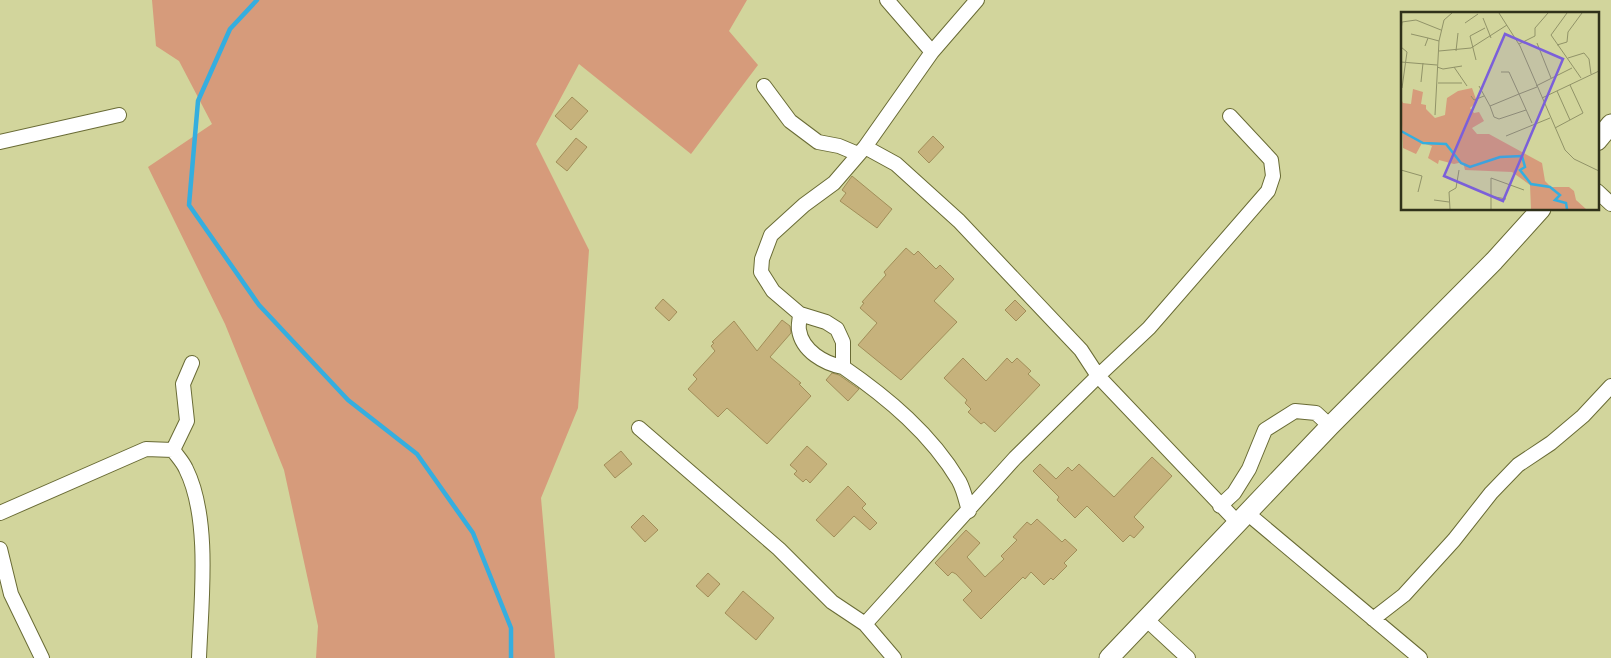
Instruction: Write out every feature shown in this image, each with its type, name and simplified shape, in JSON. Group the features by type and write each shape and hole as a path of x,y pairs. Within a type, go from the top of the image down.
{"street":[{"path":"886,0 932,52"},
{"path":"843,367 843,342 837,329 826,322 800,314 773,291 761,272 762,259 771,235 804,205 834,183 861,150 932,52 977,0"},
{"path":"764,86 790,121 818,142 861,150 896,164 959,221 1080,350 1098,376 1220,506 1242,518 1420,658"},
{"path":"0,142 119,115"},
{"path":"865,624 983,496 1015,458 1149,328 1268,191 1273,176 1271,160 1230,116"},
{"path":"1598,140 1611,124"},
{"path":"1598,192 1611,204"},
{"path":"1109,658 1330,426 1494,261 1539,210"},
{"path":"800,314 799,331 806,345 816,356 832,365 843,367 884,396 933,445 960,483 969,511"},
{"path":"172,450 187,421 183,384 192,363"},
{"path":"1373,620 1404,595 1454,540 1491,493 1518,465 1558,437 1583,416 1611,386"},
{"path":"1220,506 1234,493 1250,469 1265,430 1295,411 1316,413 1330,426"},
{"path":"639,428 778,549 832,602 865,624 894,658"},
{"path":"0,513 146,449 172,450 186,468 196,503 203,544 199,658"},
{"path":"960,483 983,496"},
{"path":"0,549 11,594 42,658"},
{"path":"1146,620 1188,658"}],"shaded area":[{"path":"152,0 747,0 729,31 758,65 691,154 579,64 536,144 589,250 578,408 541,498 555,658 316,658 318,626 284,470 225,324 148,167 212,124 179,61 156,46"}],"building":[{"path":"572,97 588,111 571,130 555,116"},
{"path":"933,136 944,147 929,163 918,152"},
{"path":"576,138 587,147 567,171 556,162"},
{"path":"852,176 892,209 877,228 840,201 846,193 842,190"},
{"path":"906,248 914,255 918,251 936,269 940,265 954,279 934,301 957,322 901,380 858,345 877,323 860,308 864,303 862,302 886,275 884,272"},
{"path":"663,299 677,312 669,321 655,308"},
{"path":"1015,300 1026,311 1016,321 1005,310"},
{"path":"782,320 790,326 791,333 770,357 801,383 799,384 811,396 767,444 727,408 718,417 688,389 697,379 693,375 715,351 711,346 714,343 712,342 734,321 757,351"},
{"path":"963,358 986,381 1007,358 1012,363 1017,358 1031,371 1028,374 1040,385 995,432 984,422 981,424 968,412 971,409 965,403 967,400 944,378"},
{"path":"832,373 839,375 859,389 848,401 826,380"},
{"path":"807,446 827,464 810,483 806,479 803,482 794,474 797,471 790,465"},
{"path":"621,451 632,464 615,478 604,465"},
{"path":"1152,457 1172,476 1134,517 1144,527 1134,538 1130,535 1123,542 1087,506 1075,518 1057,500 1059,497 1033,471 1040,464 1056,479 1068,467 1072,471 1079,464 1114,497"},
{"path":"848,486 866,504 862,508 877,523 870,530 854,516 834,537 816,520"},
{"path":"643,515 658,530 645,542 631,527"},
{"path":"1037,519 1062,542 1065,539 1077,550 1064,563 1067,566 1053,580 1051,578 1044,585 1031,572 1025,579 1023,577 981,619 963,600 972,591 956,574 952,572 948,576 935,563 966,530 980,543 967,557 985,577 1004,559 1001,556 1017,540 1013,537 1027,522 1031,525"},
{"path":"708,573 720,584 708,597 696,586"},
{"path":"743,591 774,618 756,640 725,613"}],"waterway":[{"path":"257,0 230,29 198,101 189,205 259,305 348,400 417,454 473,533 511,628 511,658"}]}
